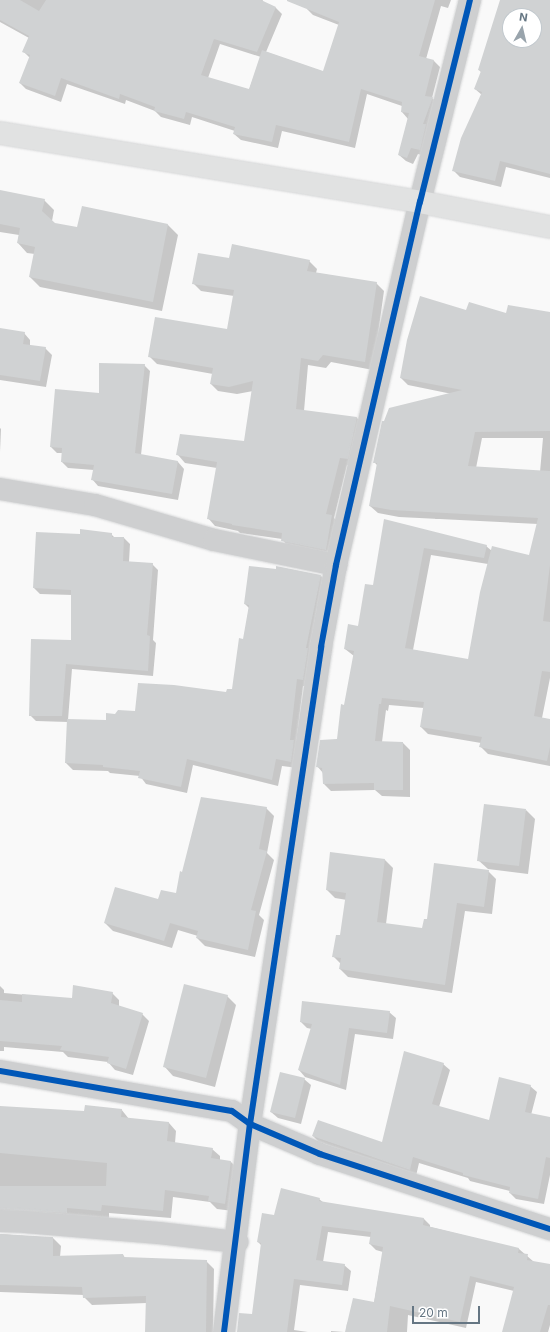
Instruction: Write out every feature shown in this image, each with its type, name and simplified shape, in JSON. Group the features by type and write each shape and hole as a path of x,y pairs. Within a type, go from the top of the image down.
{"main road":[{"path":"0,134 420,202 550,227"}],"street":[{"path":"224,1332 237,1242 250,1124 321,646 336,565 420,202 470,0"},
{"path":"0,489 95,505 214,540 336,565"},
{"path":"0,1071 232,1112 250,1124 320,1154 550,1229"},
{"path":"0,1221 159,1233 237,1242"}],"building":[{"path":"0,0 20,0 39,11 46,0 261,0 276,7 257,52 214,39 201,75 249,89 262,50 323,71 339,22 287,0 435,0 419,56 434,60 425,96 433,97 423,124 426,124 420,150 411,148 407,158 398,155 409,113 401,112 402,102 361,89 349,142 276,125 272,142 233,134 235,127 186,112 184,119 154,111 155,107 120,94 119,99 61,78 55,96 19,83 30,55 22,52 29,36 0,20"},
{"path":"500,0 550,0 550,174 500,161 495,181 452,171 461,138 482,92 474,89 481,71 478,70"},
{"path":"0,190 45,199 42,211 55,223 77,227 82,206 168,224 153,302 29,277 35,247 17,243 20,228 0,224"},
{"path":"232,244 310,260 307,271 377,282 365,362 323,355 318,361 301,358 296,409 357,417 348,459 340,458 326,514 332,515 326,550 281,541 282,533 232,525 207,519 217,462 176,455 180,434 244,441 253,381 229,387 210,384 213,368 148,357 155,317 227,329 234,290 192,284 198,253 229,258"},
{"path":"420,296 466,310 469,302 506,313 508,305 550,312 550,431 475,432 468,466 550,471 550,565 543,621 550,622 550,672 542,671 534,716 550,719 550,747 547,761 479,747 482,737 420,727 424,702 382,698 381,704 379,704 375,741 403,742 403,790 374,790 374,783 323,784 322,768 316,767 320,740 337,739 341,704 344,705 354,651 344,649 348,624 358,626 365,584 373,585 384,519 487,545 484,558 424,548 405,648 468,659 480,592 492,546 529,555 538,518 391,510 369,506 377,463 373,463 382,421 384,421 389,408 462,390 400,378 407,340"},
{"path":"0,328 25,332 23,344 46,347 40,381 0,375"},
{"path":"99,363 145,364 135,453 178,461 172,494 91,480 94,465 61,462 62,448 50,447 55,389 99,393"},
{"path":"80,529 112,533 112,537 124,537 123,561 153,563 147,635 150,636 148,671 66,664 62,716 29,716 31,639 71,640 71,590 33,588 36,532 80,534"},
{"path":"249,566 276,569 276,566 321,575 306,648 308,648 303,680 297,679 290,740 294,740 291,762 276,759 272,780 187,759 181,787 138,778 140,771 103,767 103,765 65,763 67,719 106,720 106,713 115,714 118,710 135,711 138,683 174,685 226,692 227,689 232,689 239,638 243,639 249,605 244,604"},
{"path":"201,797 267,807 259,849 267,851 251,910 256,911 248,950 196,938 198,931 170,923 164,941 104,923 115,887 158,899 161,890 176,893 180,871 182,872"},
{"path":"484,804 526,809 519,866 477,861"},
{"path":"330,852 385,859 377,922 422,928 424,919 427,919 434,863 489,870 484,907 457,903 445,985 339,969 341,958 332,957 336,935 340,935 346,893 326,890"},
{"path":"184,984 228,995 206,1078 163,1067"},
{"path":"73,985 113,992 111,1003 143,1013 126,1069 107,1063 109,1057 60,1050 62,1046 0,1041 0,1000 22,1002 22,994 72,998"},
{"path":"302,1001 390,1011 387,1033 349,1028 340,1085 298,1070 312,1024 300,1022"},
{"path":"404,1051 444,1063 432,1104 489,1120 499,1077 531,1085 525,1112 550,1117 550,1158 546,1157 538,1199 509,1193 510,1187 463,1175 463,1173 413,1157 410,1170 312,1136 318,1120 382,1142"},
{"path":"280,1072 305,1078 295,1118 270,1112"},
{"path":"85,1105 122,1109 121,1117 169,1122 167,1141 213,1148 211,1158 231,1161 225,1204 208,1201 209,1196 165,1190 163,1211 102,1205 101,1211 67,1208 67,1213 0,1209 0,1186 106,1186 107,1163 0,1153 0,1106 84,1111"},
{"path":"281,1188 320,1198 319,1201 424,1218 423,1225 519,1248 518,1253 528,1254 527,1260 550,1264 550,1305 548,1305 540,1332 502,1332 514,1287 470,1276 460,1322 390,1306 387,1332 345,1332 353,1298 374,1302 383,1247 369,1244 371,1232 322,1226 316,1260 345,1264 342,1285 294,1279 287,1332 237,1332 239,1313 252,1314 261,1243 257,1242 262,1213 274,1215"},
{"path":"0,1234 53,1237 53,1256 123,1254 124,1257 207,1260 206,1332 145,1332 146,1296 83,1298 82,1287 0,1285"}],"cycle path":[{"path":"224,1332 250,1124 321,647 336,565 420,202 470,0"},
{"path":"0,1071 232,1111 250,1124 320,1154 550,1229"}]}
